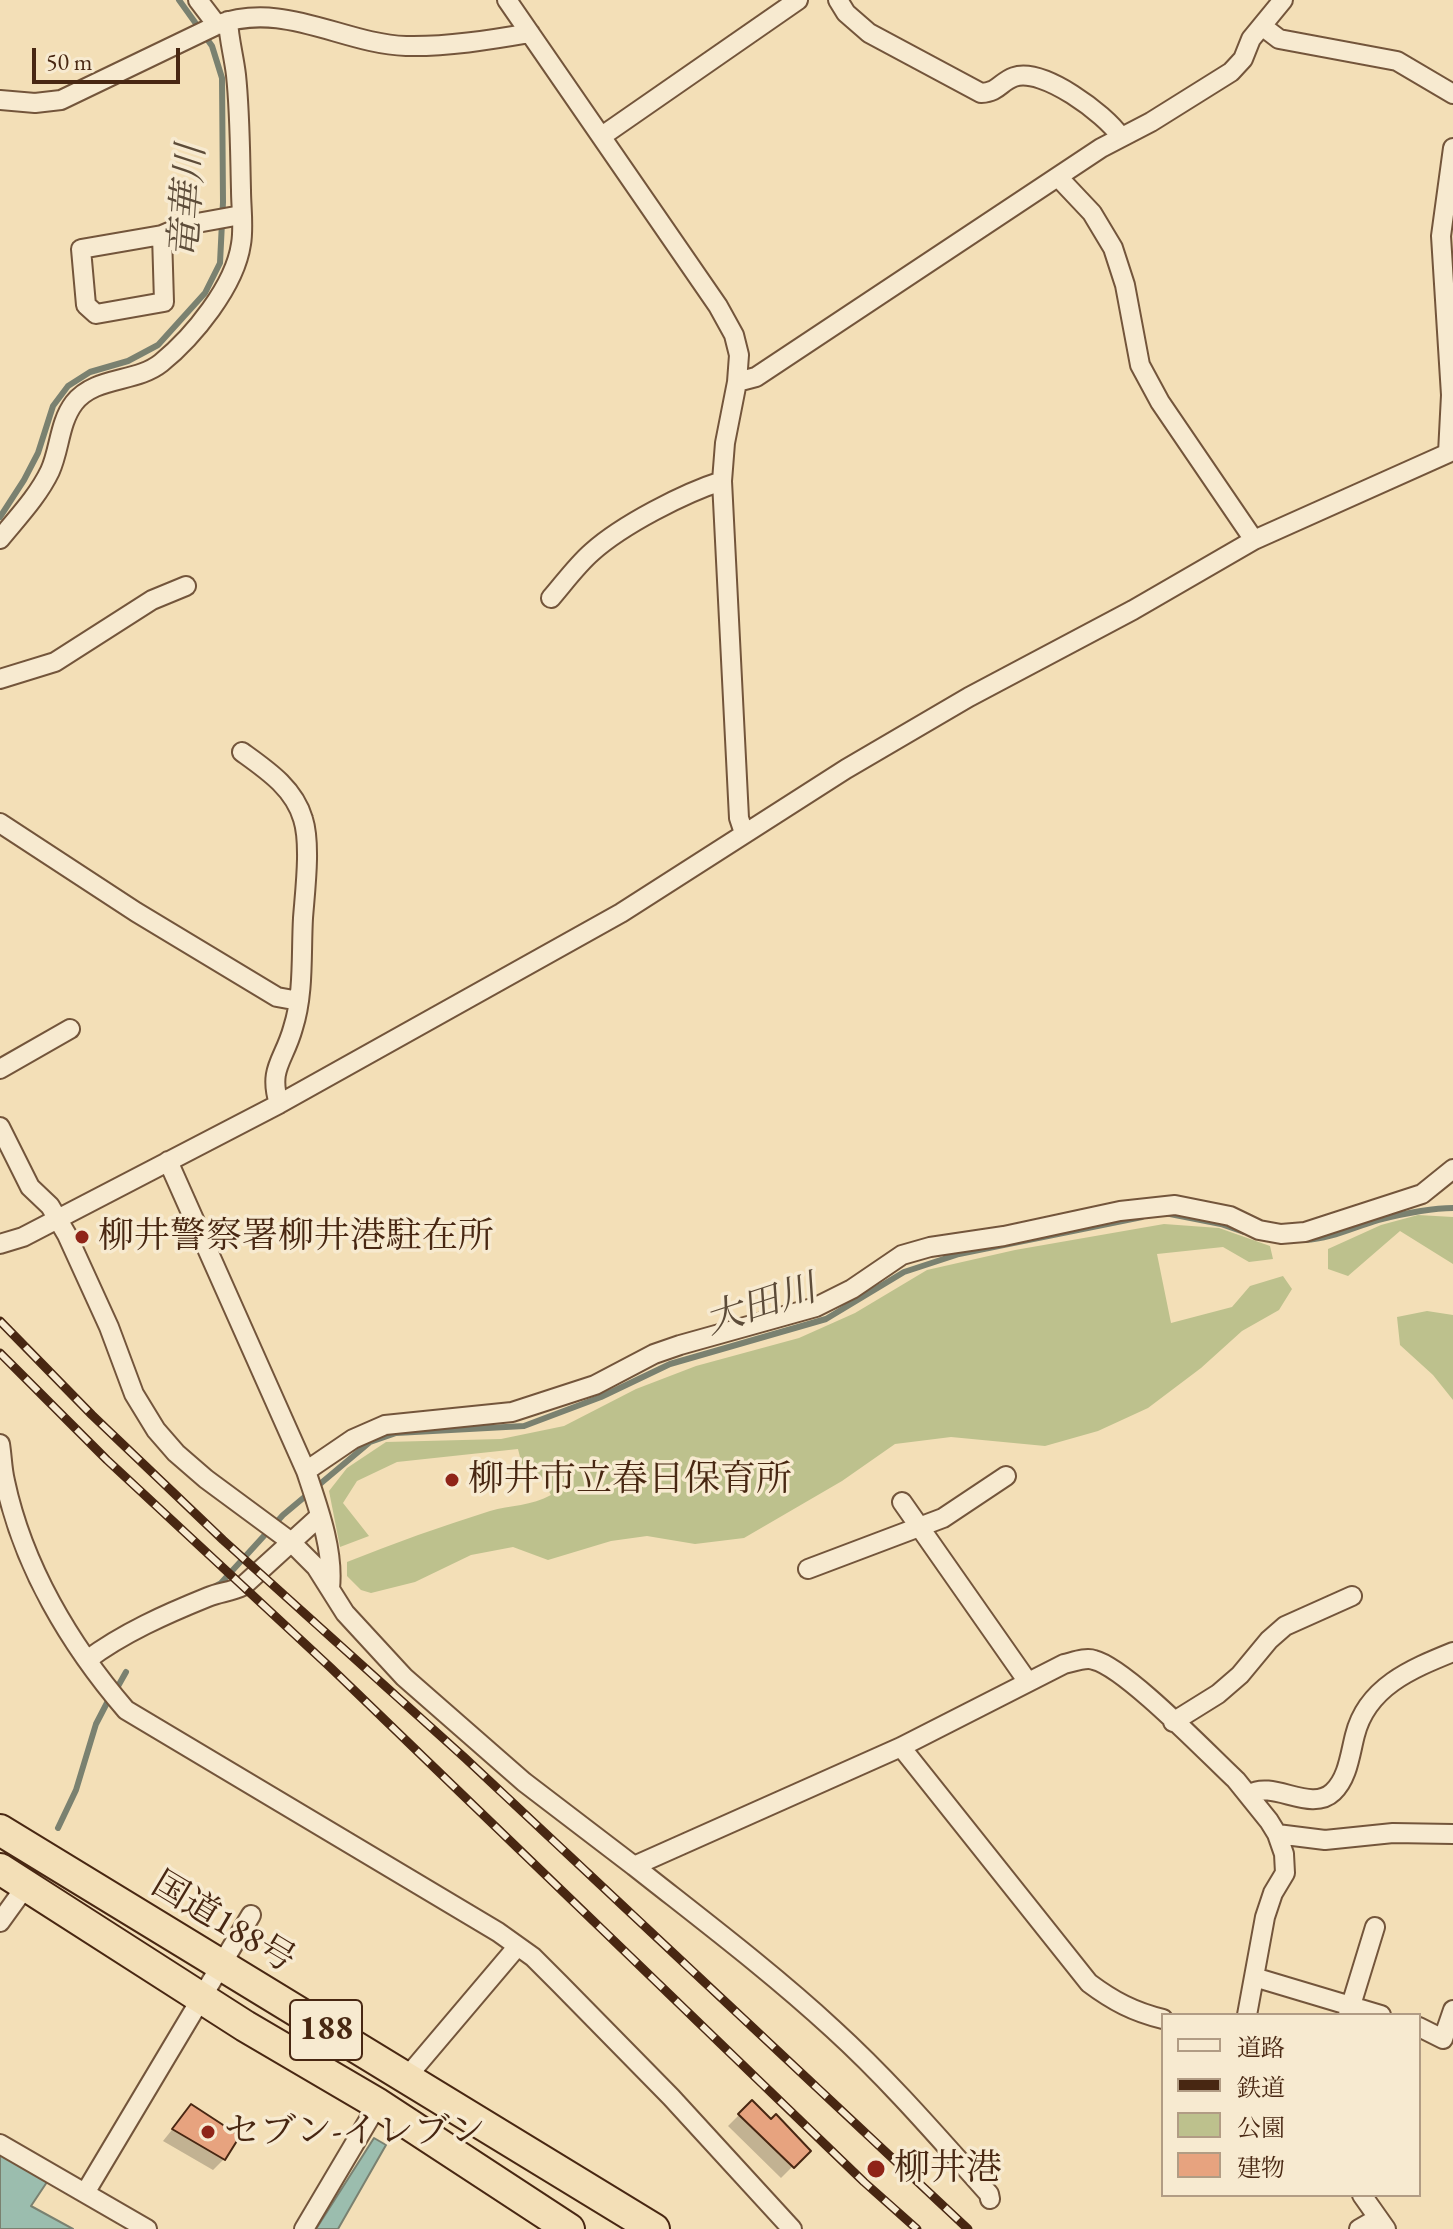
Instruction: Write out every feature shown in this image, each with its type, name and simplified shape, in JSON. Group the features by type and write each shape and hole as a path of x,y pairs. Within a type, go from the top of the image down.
{"highway":[{"name":"国道188号","path":"0,1830 654,2229"},
{"name":"国道188号","path":"0,1869 201,1998 378,2104 569,2229"}],"street":[{"path":"0,539 49,472 63,423 75,402 88,391 106,383 139,375 159,365 181,344 220,296 232,274 241,244 236,73 229,38 213,28 198,0"},
{"path":"507,0 728,325 739,355 722,481 739,818 744,833"},
{"path":"602,136 798,0"},
{"path":"838,0 846,13 869,33 981,93 992,93 1015,77 1033,77 1069,92 1111,122 1120,136"},
{"path":"737,382 756,377 1120,136 1151,122 1231,72 1243,59 1251,39 1283,0"},
{"path":"0,100 35,103 61,100 213,28 265,17 406,46 530,33"},
{"path":"1262,26 1279,39 1397,61 1453,94"},
{"path":"0,1244 23,1237 279,1104 621,913 846,769 955,705 1133,610 1254,540 1450,452 1451,395 1441,236 1453,148"},
{"path":"1058,177 1092,213 1113,248 1125,285 1140,365 1160,402 1254,540"},
{"path":"162,235 164,302 96,314 86,305 81,249 162,235 186,225 241,215"},
{"path":"551,598 591,552 622,530 704,487 722,481"},
{"path":"0,679 55,662 152,600 186,586"},
{"path":"242,752 273,774 291,793 304,820 306,864 299,1001 293,1029 273,1085 279,1104"},
{"path":"0,823 136,912 277,997 299,1001"},
{"path":"0,1069 70,1029"},
{"path":"0,1127 30,1187 50,1206 67,1235 109,1327 134,1394 156,1430 176,1453 290,1541 316,1567 345,1613 404,1677 524,1782 634,1866 834,2029 903,2096 989,2194 990,2199"},
{"path":"168,1161 311,1484 332,1572 330,1588"},
{"path":"311,1484 353,1439 385,1425 512,1412 595,1385 654,1354 816,1307 843,1294 902,1255 930,1247 1004,1236 1120,1211 1175,1205 1230,1216 1259,1230 1281,1234 1305,1232 1422,1194 1453,1169"},
{"path":"0,1444 5,1481 19,1529 47,1596 87,1660 126,1710 498,1932 533,1957 648,2074 792,2229"},
{"path":"808,1569 921,1529 1006,1476"},
{"path":"902,1502 1028,1682"},
{"path":"87,1660 111,1642 139,1628 212,1595 230,1593 243,1586 320,1516"},
{"path":"1173,1722 1218,1694 1285,1626 1352,1596"},
{"path":"1250,1794 1262,1790 1321,1798 1333,1793 1348,1766 1360,1715 1370,1700 1402,1675 1453,1652"},
{"path":"634,1866 901,1747 1064,1664 1092,1658 1111,1667 1250,1794 1277,1834 1284,1854 1285,1873 1273,1893 1265,1917 1247,2013"},
{"path":"901,1747 1089,1983 1124,2007 1161,2018"},
{"path":"1277,1834 1325,1840 1393,1833 1453,1834"},
{"path":"0,1922 26,1886"},
{"path":"85,2193 251,1915"},
{"path":"1254,1977 1350,2010 1375,1927"},
{"path":"406,2078 517,1947"},
{"path":"1421,2028 1443,2039 1453,2010"},
{"path":"304,2229 378,2104"},
{"path":"0,2144 147,2229"},
{"path":"1359,2229 1382,2224 1363,2197"}],"green space":[{"path":"1418,1215 1453,1217 1453,1264 1400,1231 1348,1276 1328,1269 1328,1249 1381,1225"},
{"path":"1164,1224 1219,1228 1270,1246 1273,1259 1249,1262 1223,1247 1157,1254 1171,1323 1232,1307 1250,1286 1283,1276 1292,1289 1279,1310 1242,1331 1201,1368 1148,1408 1098,1431 1045,1446 951,1437 895,1444 842,1481 744,1538 695,1544 647,1536 611,1541 548,1560 513,1547 471,1555 415,1582 371,1593 361,1590 347,1576 347,1562 472,1517 551,1495 542,1479 524,1473 518,1449 397,1462 357,1481 343,1503 369,1536 340,1547 329,1491 347,1468 386,1442 501,1439 564,1426 636,1389 696,1366 799,1338 855,1313 927,1270 1015,1250"},
{"path":"1427,1311 1453,1315 1453,1400 1433,1375 1400,1345 1397,1317"}],"shaded area":[{"path":"374,2138 386,2145 338,2229 316,2229"},
{"path":"0,2154 47,2182 31,2206 73,2229 0,2229"}],"building":[{"path":"752,2100 771,2119 776,2114 811,2151 794,2168 738,2114"},
{"path":"191,2104 240,2136 225,2160 172,2129"}],"waterway":[{"name":"竜華川","path":"0,517 24,480 38,453 53,406 68,386 90,372 128,361 158,345 205,293 220,263 222,78 212,46 179,0"},
{"name":"大田川","path":"1305,1240 1333,1235 1378,1220 1453,1208"},
{"name":"大田川","path":"1165,1213 1244,1232"},
{"name":"大田川","path":"212,1588 221,1583 283,1515 370,1442 396,1433 524,1426 601,1397 670,1364 826,1319 904,1272 959,1254 1142,1217"},
{"name":"大田川","path":"117,1688 126,1672"},
{"name":"大田川","path":"58,1828 76,1790 96,1724 109,1699"}],"railway":[{"path":"0,1321 92,1415 223,1540 465,1758 968,2229"},
{"path":"0,1353 107,1460 331,1668 864,2182 917,2229"}],"place":[{"name":"柳井警察署柳井港駐在所","path":"82,1237"},
{"name":"柳井市立春日保育所","path":"452,1480"},
{"name":"セブン-イレブン","path":"208,2132"},
{"name":"柳井港","path":"876,2169"}]}
